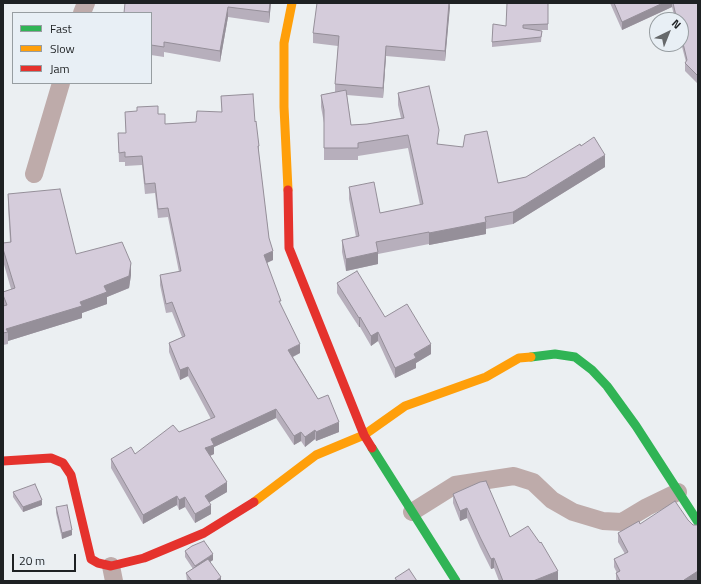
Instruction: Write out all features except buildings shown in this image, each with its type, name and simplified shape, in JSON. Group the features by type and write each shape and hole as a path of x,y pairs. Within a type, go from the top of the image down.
{"street":[{"path":"292,3 284,43 284,107 289,248 364,435 456,581"},
{"path":"34,174 61,84"},
{"path":"3,461 51,458 63,462 71,475 91,558 112,574 144,558 204,533 260,499 316,456 364,435 405,406 486,377 519,358 555,354 575,357 592,370 607,386 649,446 698,522"},
{"path":"412,512 455,485 514,476 533,482 552,500 572,512 603,520 622,522 647,507 678,492"}],"traffic: fast":[{"path":"531,357 555,354 575,357 592,370 607,386 636,426 698,522"},
{"path":"372,448 456,581"}],"traffic: slow":[{"path":"288,190 284,107 284,43 292,3"},
{"path":"254,502 316,455 364,435 405,406 486,377 519,358 531,357"}],"traffic: jam":[{"path":"288,190 289,248 364,435 372,448"},
{"path":"3,461 51,458 63,463 71,475 91,559 98,563 111,566 144,558 204,533 254,502"}]}
